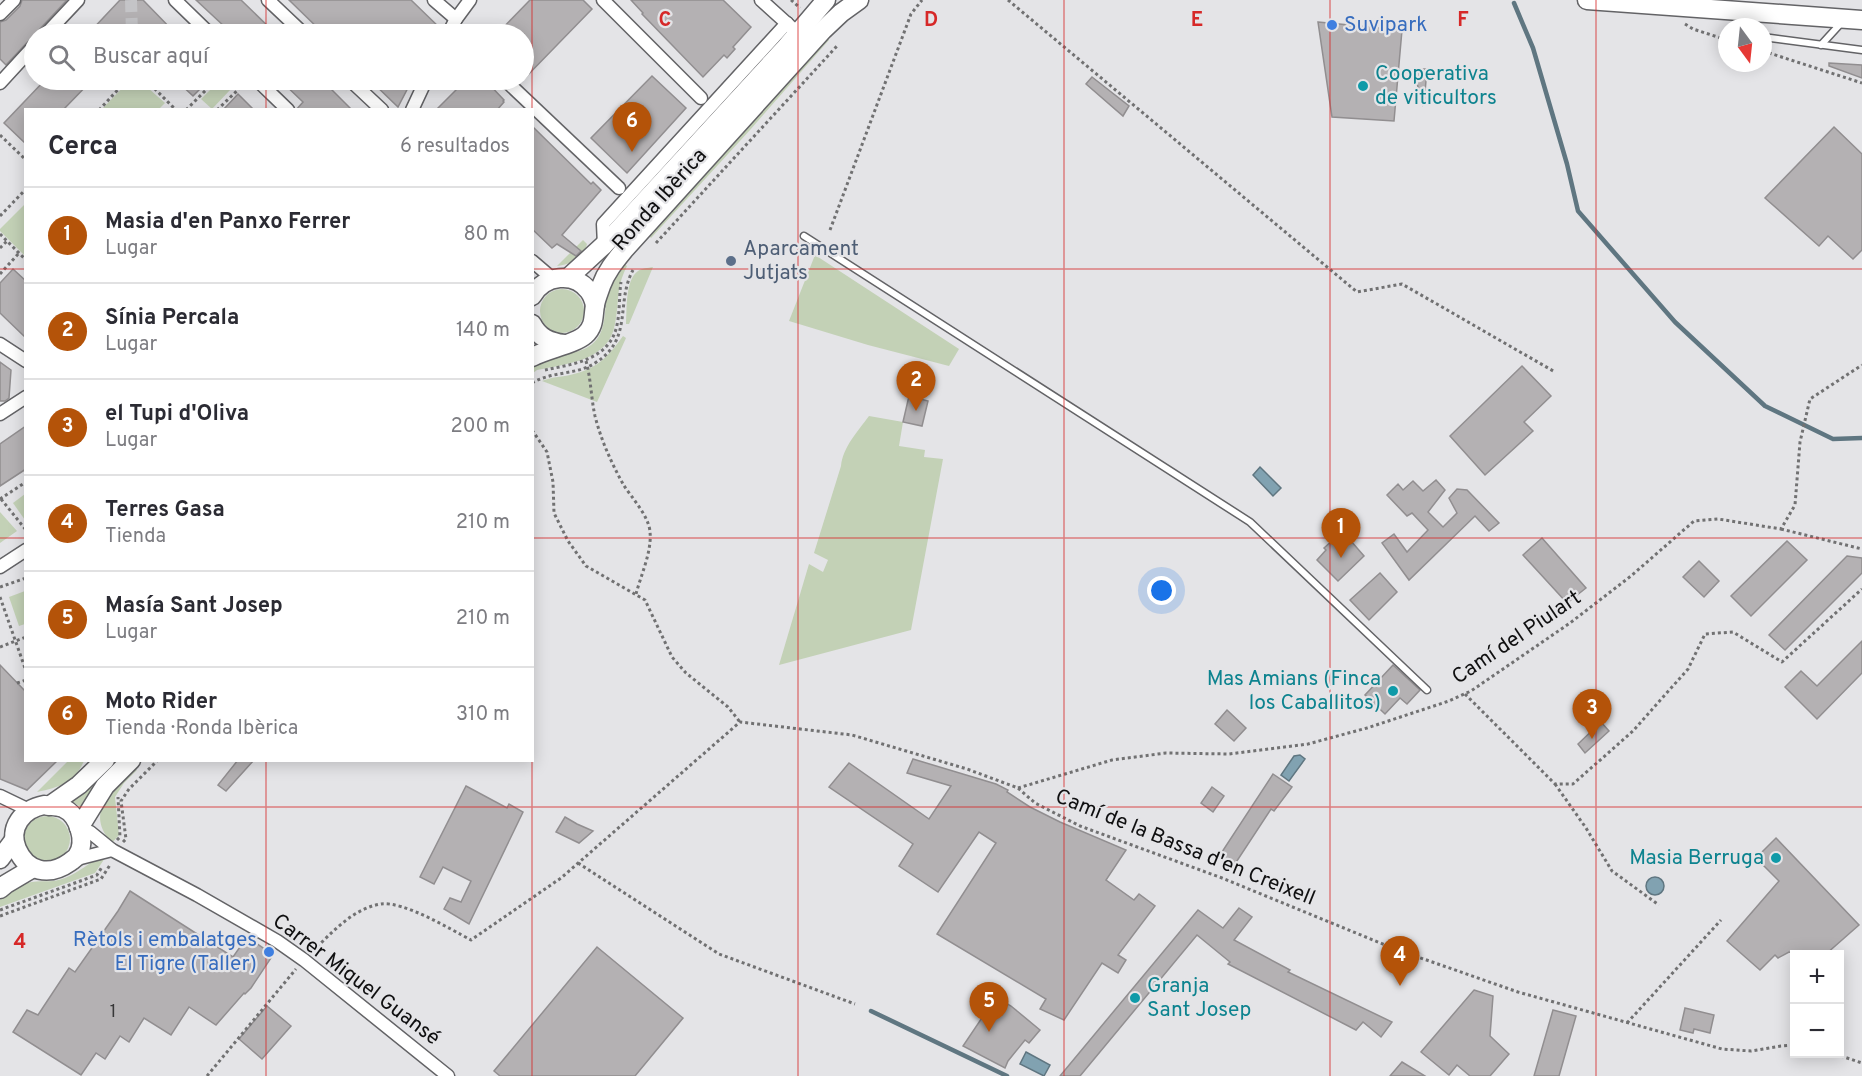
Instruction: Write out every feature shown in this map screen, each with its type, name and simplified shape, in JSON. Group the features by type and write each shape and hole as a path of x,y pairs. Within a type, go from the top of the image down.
{"street":[{"path":"0,14 14,0"},
{"path":"55,24 78,0"},
{"path":"175,0 200,24"},
{"path":"268,0 293,24"},
{"path":"434,0 456,19"},
{"path":"453,24 470,0"},
{"path":"761,0 792,28"},
{"name":"Ronda Ibèrica","path":"534,294 542,284 560,278 604,245 792,28 826,0"},
{"name":"Ronda Ibèrica","path":"535,364 564,344 575,342 585,336 592,327 595,305 607,274 624,250 823,30 859,0"},
{"path":"1587,0 1853,20"},
{"path":"612,3 701,98"},
{"path":"0,83 24,57"},
{"path":"267,90 286,108"},
{"path":"361,90 380,108"},
{"path":"413,108 421,90"},
{"path":"516,90 619,188"},
{"path":"517,108 525,99"},
{"path":"534,262 560,278 580,283 590,292 595,305"},
{"path":"534,328 549,341 564,344"},
{"path":"0,344 24,361"},
{"path":"0,414 24,397"},
{"path":"0,567 24,551"},
{"path":"50,806 79,785 101,763"},
{"path":"80,829 105,786 132,769"},
{"path":"0,796 29,810"},
{"path":"50,806 62,808 70,814 80,829 81,842 77,857 62,868 46,872 33,868 21,858 14,834 18,821 29,810 50,806"},
{"name":"Carrer Miquel Guansé","path":"80,829 90,832 115,850 277,941 304,960 447,1076"},
{"path":"0,859 15,840"},
{"path":"72,860 115,850"},
{"path":"0,890 33,868"}],"lane":[{"path":"1821,45 1853,20"},
{"path":"1772,38 1862,50"},
{"path":"804,236 1250,522 1427,690"}],"path":[{"path":"791,0 799,7"},
{"path":"830,230 911,14 922,0"},
{"path":"1008,0 1358,292 1402,284 1555,372"},
{"name":"Ronda Ibèrica","path":"656,243 837,46"},
{"path":"1772,54 1862,83"},
{"path":"101,108 118,90"},
{"path":"156,90 174,108"},
{"path":"188,108 206,90"},
{"path":"219,108 238,90"},
{"path":"0,135 24,158"},
{"name":"Ronda Ibèrica","path":"674,215 718,167"},
{"path":"0,216 24,191"},
{"path":"0,234 24,258"},
{"path":"0,248 7,241"},
{"path":"0,274 19,253"},
{"name":"Ronda Ibèrica","path":"535,364 586,361 597,355 610,341 617,327 619,293 625,275"},
{"path":"586,361 591,380 595,415 605,447 624,486 647,520 650,529 651,544 636,594"},
{"path":"1781,529 1795,505 1800,442 1810,399 1862,365"},
{"path":"207,1076 304,960 330,934 359,912 382,904 403,906 471,940 561,878 740,722 728,707 686,673 672,657 645,600 586,566 568,541 554,513 553,482 547,452 534,433"},
{"path":"24,483 1,499 24,528"},
{"name":"Camí del Piulart","path":"1018,788 1112,760 1166,753 1229,754 1308,744 1449,701 1465,694 1569,623 1631,576 1694,521 1718,519 1781,529 1862,549"},
{"path":"0,587 24,579"},
{"path":"1555,784 1574,784 1633,730 1688,669 1705,634 1733,632 1782,662 1862,589"},
{"path":"0,597 24,666"},
{"path":"0,647 24,638"},
{"path":"17,683 24,681"},
{"path":"1465,694 1555,784 1586,828 1612,871 1659,905"},
{"name":"Camí de la Bassa d'en Creixell","path":"740,722 852,735 967,769 1018,788 1035,803 1080,826 1222,878 1395,949 1518,992 1722,1049 1751,1051 1790,1046"},
{"path":"132,769 147,762"},
{"path":"115,850 126,839 122,801 129,789 156,762"},
{"path":"0,916 101,879 120,837 117,798 126,784"},
{"path":"578,864 719,954 855,1004"},
{"path":"0,910 97,875 102,866"},
{"path":"1627,1023 1721,920"},
{"path":"1844,1057 1862,1064"}],"green space":[{"path":"827,37 829,40 651,238 648,235"},
{"path":"120,90 150,90 165,103 160,108 103,108"},
{"path":"210,90 230,90 213,108 201,99"},
{"path":"24,205 24,255 0,231"},
{"path":"583,240 587,244 580,256 567,264 557,266"},
{"path":"815,255 959,349 949,366 789,321"},
{"path":"623,263 627,266 619,289 615,324 604,346 585,359 534,372 534,365 552,357 582,350 596,340 603,327 610,284"},
{"path":"653,267 629,324 626,324 631,281 638,271"},
{"path":"562,289 571,290 578,295 583,302 583,320 578,327 571,332 562,333 553,332 546,327 541,320 540,311 541,302 546,295 553,290"},
{"path":"623,336 626,338 597,402 542,381 579,373 594,366 612,351"},
{"path":"869,416 903,422 899,446 925,450 924,457 943,459 911,630 779,665 809,564 823,572 828,560 814,553 842,459"},
{"path":"24,495 24,519 13,503"},
{"path":"0,512 17,531 0,543"},
{"path":"24,591 24,624 19,626 9,597"},
{"path":"67,762 83,762 76,774 65,783 37,792"},
{"path":"113,762 120,762 83,811 70,800"},
{"path":"135,768 137,770 124,783 115,797 119,835 112,843 104,832 101,811 110,793"},
{"path":"47,816 63,823 70,839 63,855 47,862 31,855 24,839 31,823"},
{"path":"105,858 95,873 0,907 0,900 19,886 37,881 65,878"}],"water":[{"path":"1260,467 1281,488 1273,496 1253,475"},
{"path":"1300,755 1305,759 1289,781 1281,775 1294,756"},
{"path":"1655,877 1661,880 1664,886 1661,892 1655,895 1649,892 1646,886 1649,880"},
{"path":"1026,1052 1050,1065 1044,1076 1020,1064"}],"building":[{"path":"22,0 67,0 44,24 24,24 24,46 6,65 0,59 0,22 6,20 20,6"},
{"path":"120,0 143,0 166,24 97,24"},
{"path":"196,0 241,0 266,24 222,24"},
{"path":"289,0 411,0 436,24 314,24"},
{"path":"530,0 583,0 592,9 534,69 534,24 507,24"},
{"path":"631,0 723,0 751,27 733,47 735,49 727,58 724,55 703,77"},
{"name":"Cooperativa de viticultors","path":"1318,22 1402,30 1394,121 1332,117"},
{"path":"1829,63 1862,65 1862,78 1829,66"},
{"path":"1413,69 1427,69 1423,105"},
{"path":"652,76 686,108 627,173 591,138"},
{"path":"1092,77 1129,106 1123,116 1086,84"},
{"path":"35,90 82,90 65,108 24,108 24,142 4,123"},
{"path":"187,90 199,90 193,96"},
{"path":"290,90 332,90 350,108 298,108 303,102"},
{"path":"380,90 407,90 398,107"},
{"path":"456,90 494,90 504,100 499,108 438,108"},
{"path":"238,94 252,108 225,108"},
{"path":"1834,127 1862,154 1862,250 1853,259 1828,236 1819,246 1765,198"},
{"path":"534,128 591,184 593,182 601,190 562,235 581,251 576,256 557,244 552,248 534,231"},
{"path":"13,269 24,279 24,336 0,313 0,283"},
{"path":"0,362 11,370 9,398 5,401 0,401"},
{"path":"1522,366 1551,396 1524,422 1533,431 1485,475 1450,436"},
{"path":"909,396 928,401 922,426 903,422"},
{"path":"24,427 24,470 0,486 0,444"},
{"path":"1436,480 1445,490 1428,512 1443,527 1457,513 1449,498 1457,489 1467,490 1499,523 1489,531 1475,516 1409,580 1382,543 1394,534 1407,552 1428,530 1412,513 1407,516 1387,495 1398,484 1403,490 1413,481 1423,491"},
{"path":"1344,533 1364,556 1338,581 1317,560 1326,550 1324,548"},
{"path":"1542,538 1586,588 1567,603 1523,555"},
{"path":"1787,541 1807,560 1751,616 1731,596"},
{"path":"1847,556 1862,558 1862,573 1785,650 1769,635"},
{"path":"1699,561 1719,581 1704,597 1683,577"},
{"path":"1380,573 1397,592 1369,620 1350,600"},
{"path":"1862,641 1862,673 1817,719 1785,687 1801,671 1817,686"},
{"path":"0,665 24,690 24,762 56,762 27,790 0,779"},
{"name":"Mas Amians (Finca los Caballitos)","path":"1393,665 1420,690 1407,704 1400,698 1385,714 1365,695"},
{"path":"1227,710 1246,728 1234,741 1215,724"},
{"path":"1601,722 1609,731 1585,753 1578,744"},
{"path":"913,759 996,784 1030,807 1126,850 1106,880 1134,900 1139,894 1155,906 1118,955 1126,960 1118,973 1102,963 1064,1020 1040,1009 1046,999 937,934 996,843 979,832 938,892 899,866 913,844 829,787 849,763 929,819 951,786 907,773"},
{"path":"236,762 252,762 226,791 218,785"},
{"path":"1273,774 1292,787 1274,811 1271,809 1233,867 1218,858"},
{"path":"466,786 507,808 509,804 523,812 469,924 444,909 450,898 461,902 471,881 443,867 434,884 420,877"},
{"path":"1212,787 1224,796 1213,812 1201,803"},
{"path":"565,817 593,831 579,843 556,832"},
{"path":"1776,838 1859,925 1831,950 1790,950 1790,952 1778,958 1775,955 1760,970 1727,941 1779,881 1756,858"},
{"path":"130,891 233,957 247,937 269,952 271,958 251,988 216,1025 189,1007 171,1035 144,1018 129,1042 120,1036 105,1059 96,1053 81,1075 13,1032 27,1010 38,1015 69,968 75,972"},
{"path":"1239,908 1252,917 1234,940 1290,970 1288,972 1392,1022 1381,1037 1363,1022 1356,1030 1228,964 1230,962 1197,935 1080,1076 1060,1076 1198,910 1223,928"},
{"path":"597,947 683,1018 635,1076 500,1076 494,1071"},
{"path":"1474,990 1493,996 1490,1036 1509,1054 1490,1076 1470,1076 1457,1065 1449,1075 1421,1052"},
{"path":"996,997 1011,1006 1040,1030 1029,1043 1025,1040 1005,1068 963,1046"},
{"path":"267,1006 291,1026 262,1059 239,1039"},
{"path":"1685,1008 1714,1015 1710,1033 1694,1029 1693,1033 1680,1030"},
{"path":"1553,1010 1576,1016 1559,1076 1534,1076"},
{"path":"1402,1062 1425,1076 1390,1076"}],"waterway":[{"path":"1514,3 1533,48 1567,164 1578,211 1675,322 1765,406 1833,439 1862,438"},
{"path":"871,1011 1007,1076"}],"tunnel":[{"path":"131,0 132,24"}],"place":[{"name":"Suvipark","path":"1332,25"},
{"name":"Cooperativa de viticultors","path":"1363,86"},
{"name":"Moto Rider","path":"632,152"},
{"name":"Aparcament Jutjats","path":"731,261"},
{"name":"Sínia Percala","path":"916,411"},
{"name":"Masia d'en Panxo Ferrer","path":"1341,558"},
{"name":"Mas Amians (Finca los Caballitos)","path":"1393,691"},
{"name":"el Tupi d'Oliva","path":"1592,739"},
{"name":"Masia Berruga","path":"1776,858"},
{"name":"Rètols i embalatges El Tigre (Taller)","path":"269,952"},
{"name":"Terres Gasa","path":"1400,986"},
{"name":"Granja Sant Josep","path":"1135,998"},
{"name":"Masía Sant Josep","path":"989,1032"}]}
